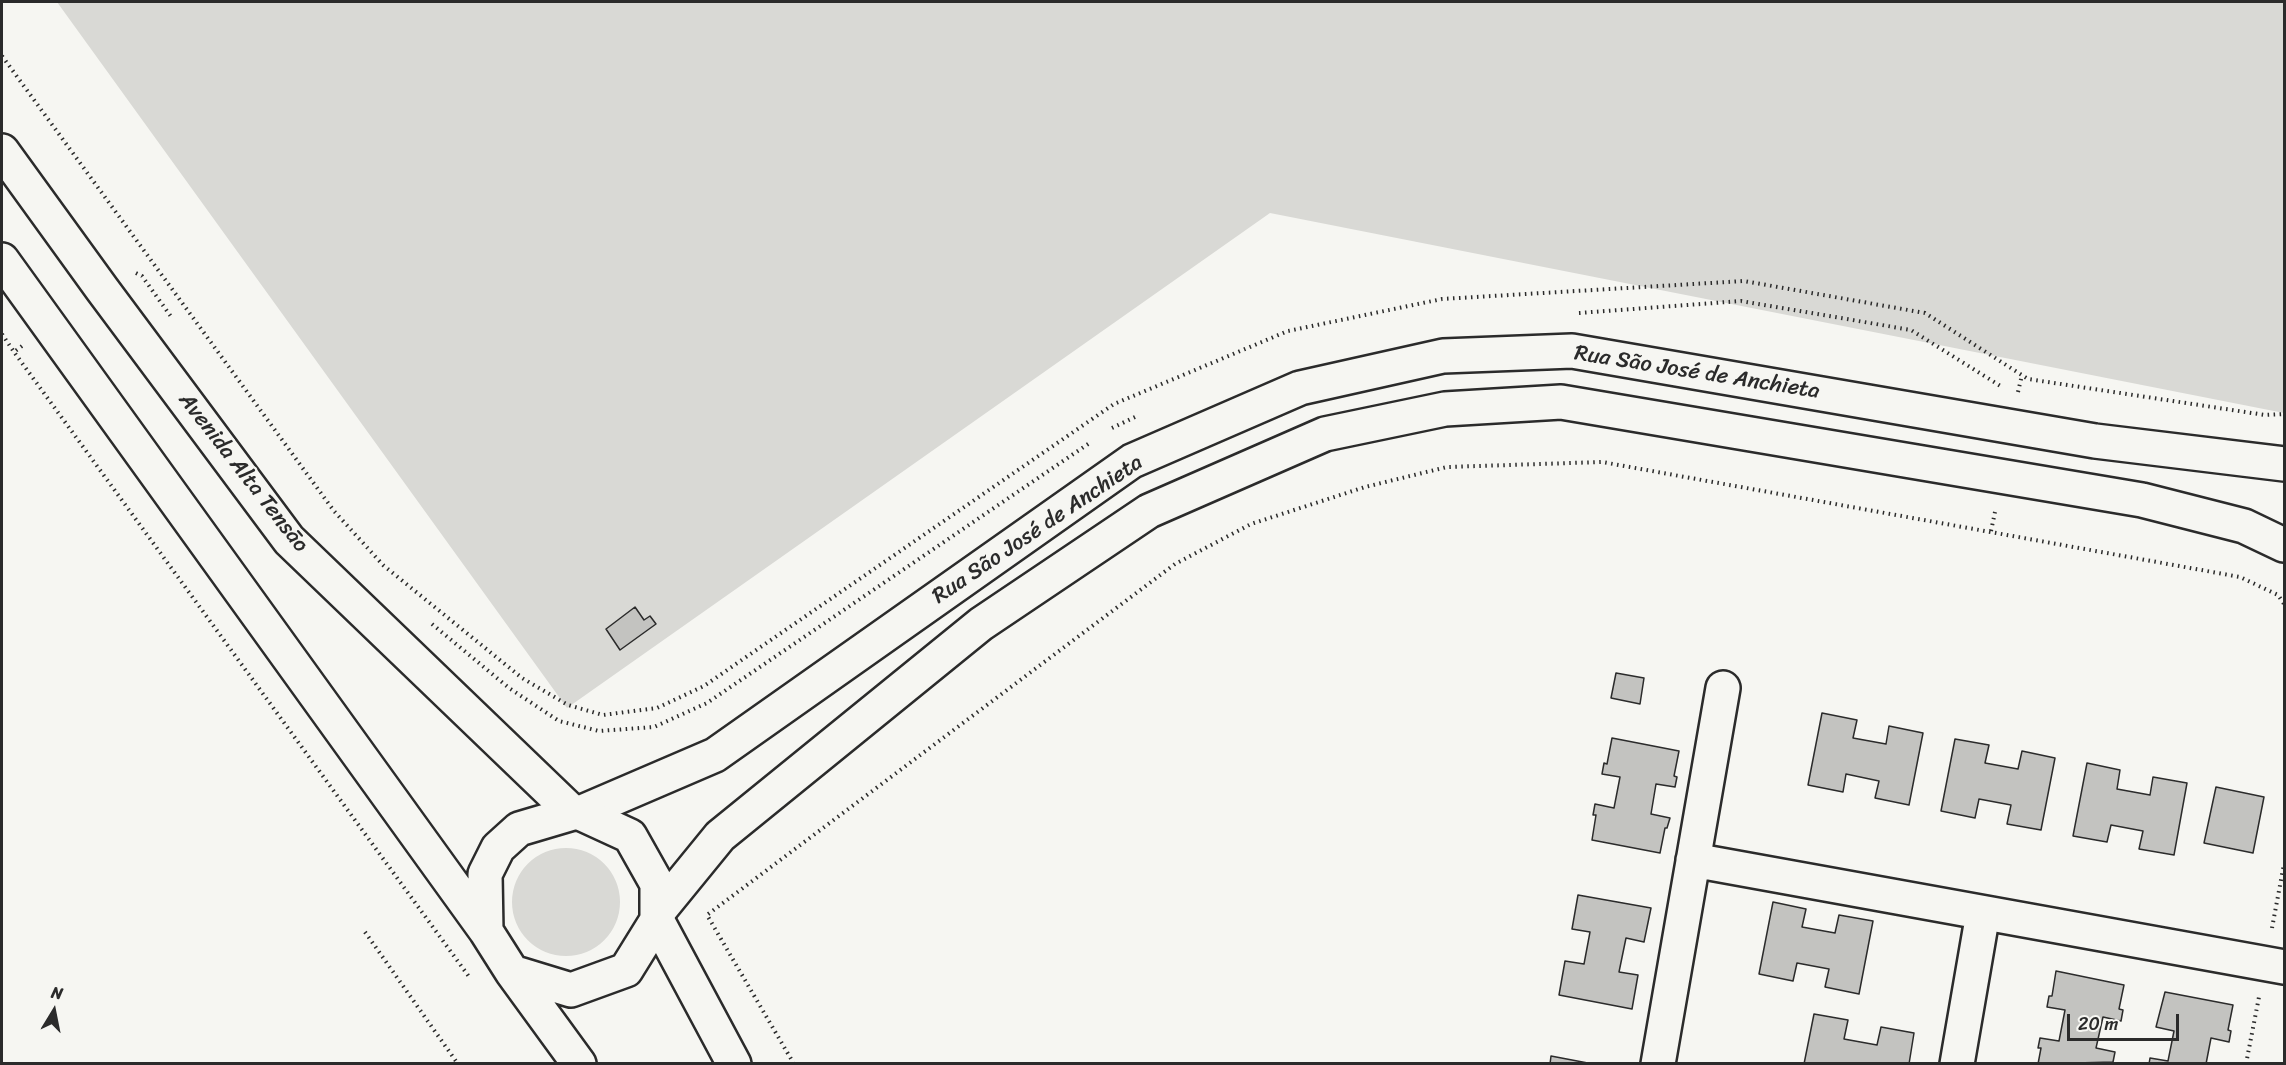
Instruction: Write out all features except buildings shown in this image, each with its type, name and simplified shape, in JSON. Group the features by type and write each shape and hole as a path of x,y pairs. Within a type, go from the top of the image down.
{"street":[{"name":"Avenida Alta Tensāo","path":"2,151 289,540 577,813"},
{"path":"2,260 486,931 512,972 579,1064"},
{"name":"Rua São José de Anchieta","path":"577,813 715,754 1132,461 1300,388 1443,356 1572,351 2095,441 2284,464"},
{"name":"Rua São José de Anchieta","path":"658,916 720,836 981,624 1149,511 1325,434 1445,409 1561,402 2142,500 2244,526 2284,545"},
{"path":"1658,1064 1723,688"},
{"path":"486,931 485,874 498,848 519,829 577,813 630,836 657,884 658,916 734,1064"},
{"path":"1693,860 2284,967"},
{"path":"1957,1064 1983,912"},
{"path":"512,972 572,990 626,970 658,916"}],"path":[{"path":"2,57 334,511 369,550 384,565 522,678 568,705 603,715 657,708 704,686 1114,404 1288,331 1442,299 1744,281 1925,313 2028,379 2265,416 2284,414"},
{"path":"2,334 476,987"},
{"path":"14,352 26,342"},
{"path":"794,1064 707,915 1175,564 1251,524 1365,487 1447,467 1602,462 2240,577 2278,595 2284,604"},
{"path":"365,932 459,1064"}],"shaded area":[{"path":"57,2 2284,2 2284,413 1270,213 567,708"},
{"path":"566,848 587,852 604,864 616,881 620,902 616,923 604,940 587,952 566,956 545,952 528,940 516,923 512,902 516,881 528,864 545,852"}]}
